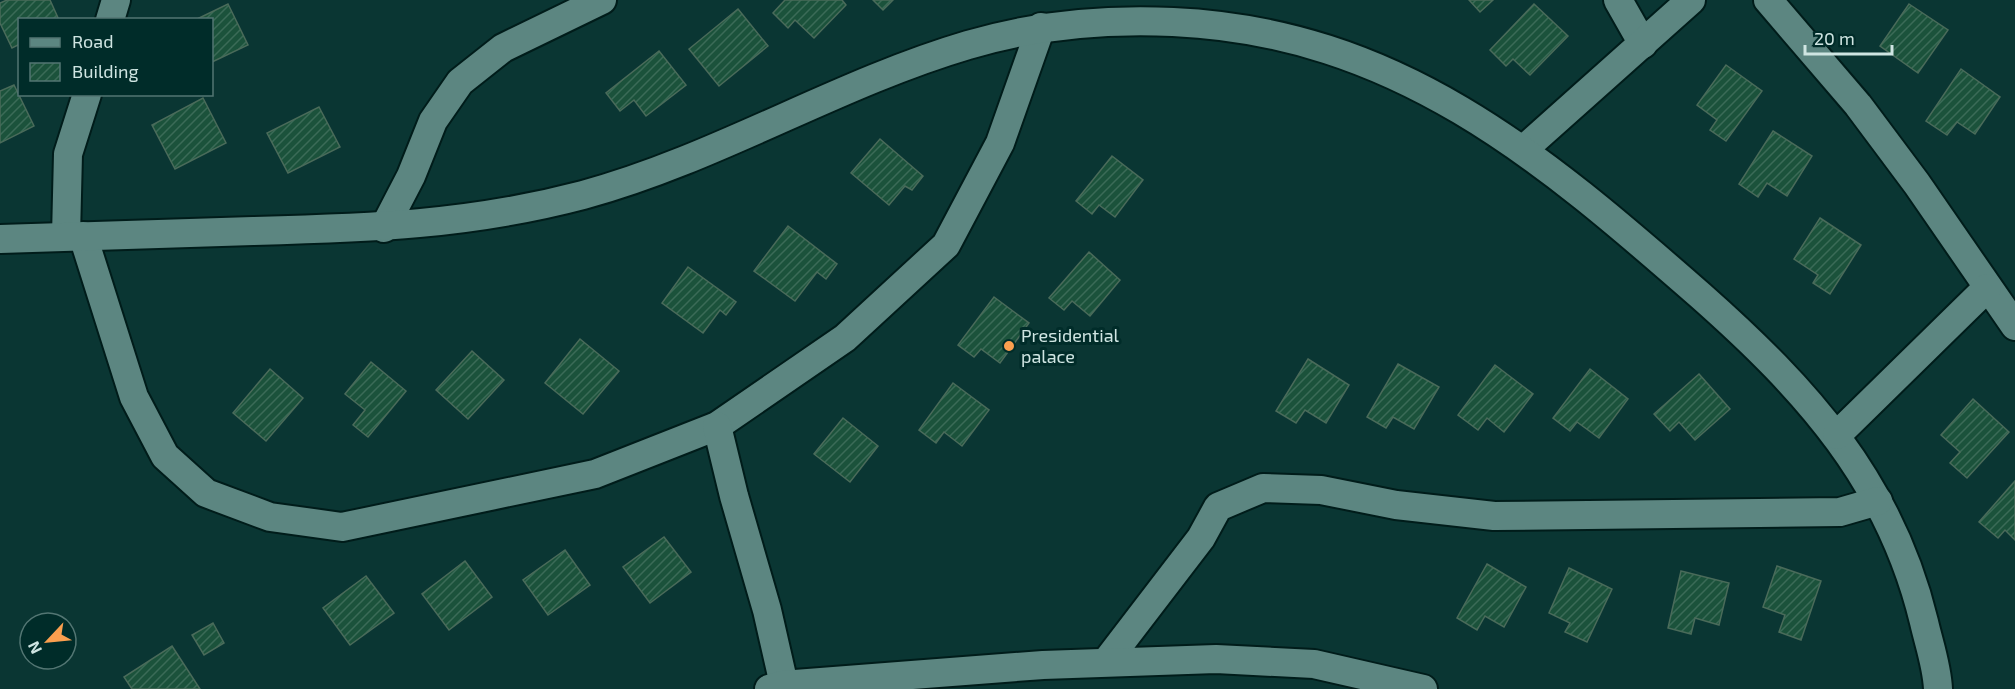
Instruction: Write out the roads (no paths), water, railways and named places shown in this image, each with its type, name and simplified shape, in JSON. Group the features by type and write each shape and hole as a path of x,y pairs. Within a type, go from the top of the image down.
{"street":[{"path":"111,18 116,0"},
{"path":"384,228 411,176 433,121 460,82 503,48 602,0"},
{"path":"1618,0 1643,44"},
{"path":"1524,149 1692,0"},
{"path":"1768,0 1858,105 1917,184 2015,326"},
{"path":"0,239 384,228 452,222 519,210 588,193 724,143 887,73 969,44 1041,27 1132,10 1288,36 1342,53 1410,81 1458,107 1524,149 1632,237 1752,341 1790,379 1837,435 1878,501 1916,589 1938,689"},
{"path":"86,96 68,154 75,236 134,397 165,456 206,493 270,518 342,527 596,474 717,426 845,338 946,245 1000,143 1041,27"},
{"path":"1837,435 1987,288"},
{"path":"717,426 734,496 767,610 779,688 1106,662 1216,659 1314,664 1423,689"},
{"path":"1106,662 1202,538 1218,507 1263,488 1321,490 1396,505 1494,516 1840,512 1878,501"}],"place":[{"name":"Presidential palace","path":"1009,346"}]}
